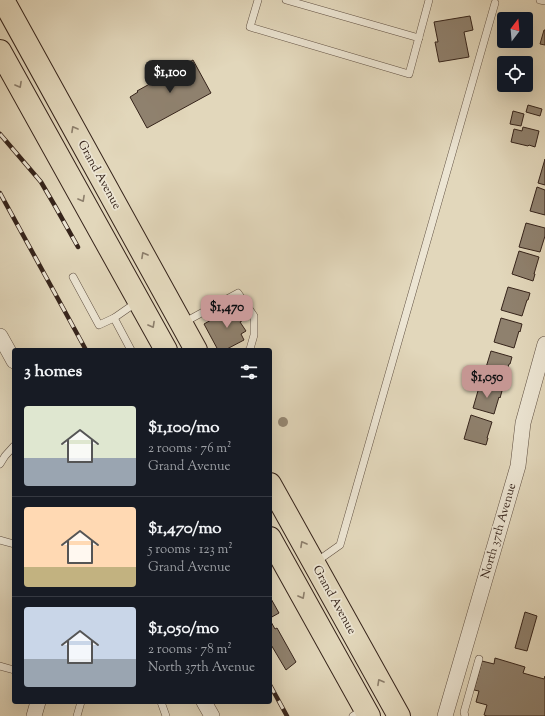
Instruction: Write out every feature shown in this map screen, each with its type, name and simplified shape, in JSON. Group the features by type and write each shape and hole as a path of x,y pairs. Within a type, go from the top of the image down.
{"highway":[{"name":"Grand Avenue","path":"3,0 195,348"},
{"path":"0,51 165,348"},
{"path":"138,301 162,289"},
{"name":"Grand Avenue","path":"272,488 399,716"},
{"path":"272,542 362,714"}],"street":[{"path":"0,336 12,357"},
{"name":"North 37th Avenue","path":"445,716 518,466 523,424 544,351"},
{"path":"34,716 37,704"},
{"path":"205,704 212,716"}],"lane":[{"path":"258,0 250,27 409,74 419,38 427,0"},
{"path":"286,0 419,38"},
{"path":"540,0 545,1"},
{"path":"314,563 340,545 495,3"},
{"path":"73,277 99,325 114,318 138,301"},
{"path":"181,324 238,293 254,316 254,335 250,348"},
{"path":"114,318 130,348"},
{"path":"0,464 12,448"},
{"path":"0,540 12,543"},
{"path":"465,716 464,712 479,659"},
{"path":"0,666 12,669"},
{"path":"77,716 80,704"},
{"path":"162,704 166,716"}],"building":[{"path":"470,16 473,30 464,32 469,57 439,62 435,42 438,42 434,22"},
{"path":"545,30 545,45 540,44"},
{"path":"193,60 211,93 147,128 130,97 138,92 137,91"},
{"path":"528,105 542,109 540,116 526,112"},
{"path":"513,111 524,114 521,126 510,124"},
{"path":"523,127 539,131 535,147 511,142 514,129 522,131"},
{"path":"545,159 545,185 538,183"},
{"path":"537,187 545,190 545,215 530,211"},
{"path":"526,223 545,228 545,236 540,252 519,247"},
{"path":"519,251 539,257 533,281 512,274"},
{"path":"508,287 530,293 522,316 501,310"},
{"path":"239,307 245,319 240,322 246,331 241,334 244,340 229,348 217,348 204,324 227,311 229,313"},
{"path":"501,318 522,324 514,348 494,342"},
{"path":"491,351 512,357 504,380 484,374"},
{"path":"480,384 502,391 494,414 473,408"},
{"path":"471,415 492,422 486,445 464,439"},
{"path":"272,601 279,613 272,617"},
{"path":"525,612 537,616 527,651 515,648"},
{"path":"272,624 275,629 277,628 296,662 286,670 272,646"},
{"path":"495,658 525,667 523,673 544,679 545,676 545,716 484,715 487,705 476,702 479,691 474,690 482,661 494,664"}],"railway":[{"path":"0,134 41,182 78,247"},
{"path":"0,193 85,348"},
{"path":"272,689 287,716"}]}
